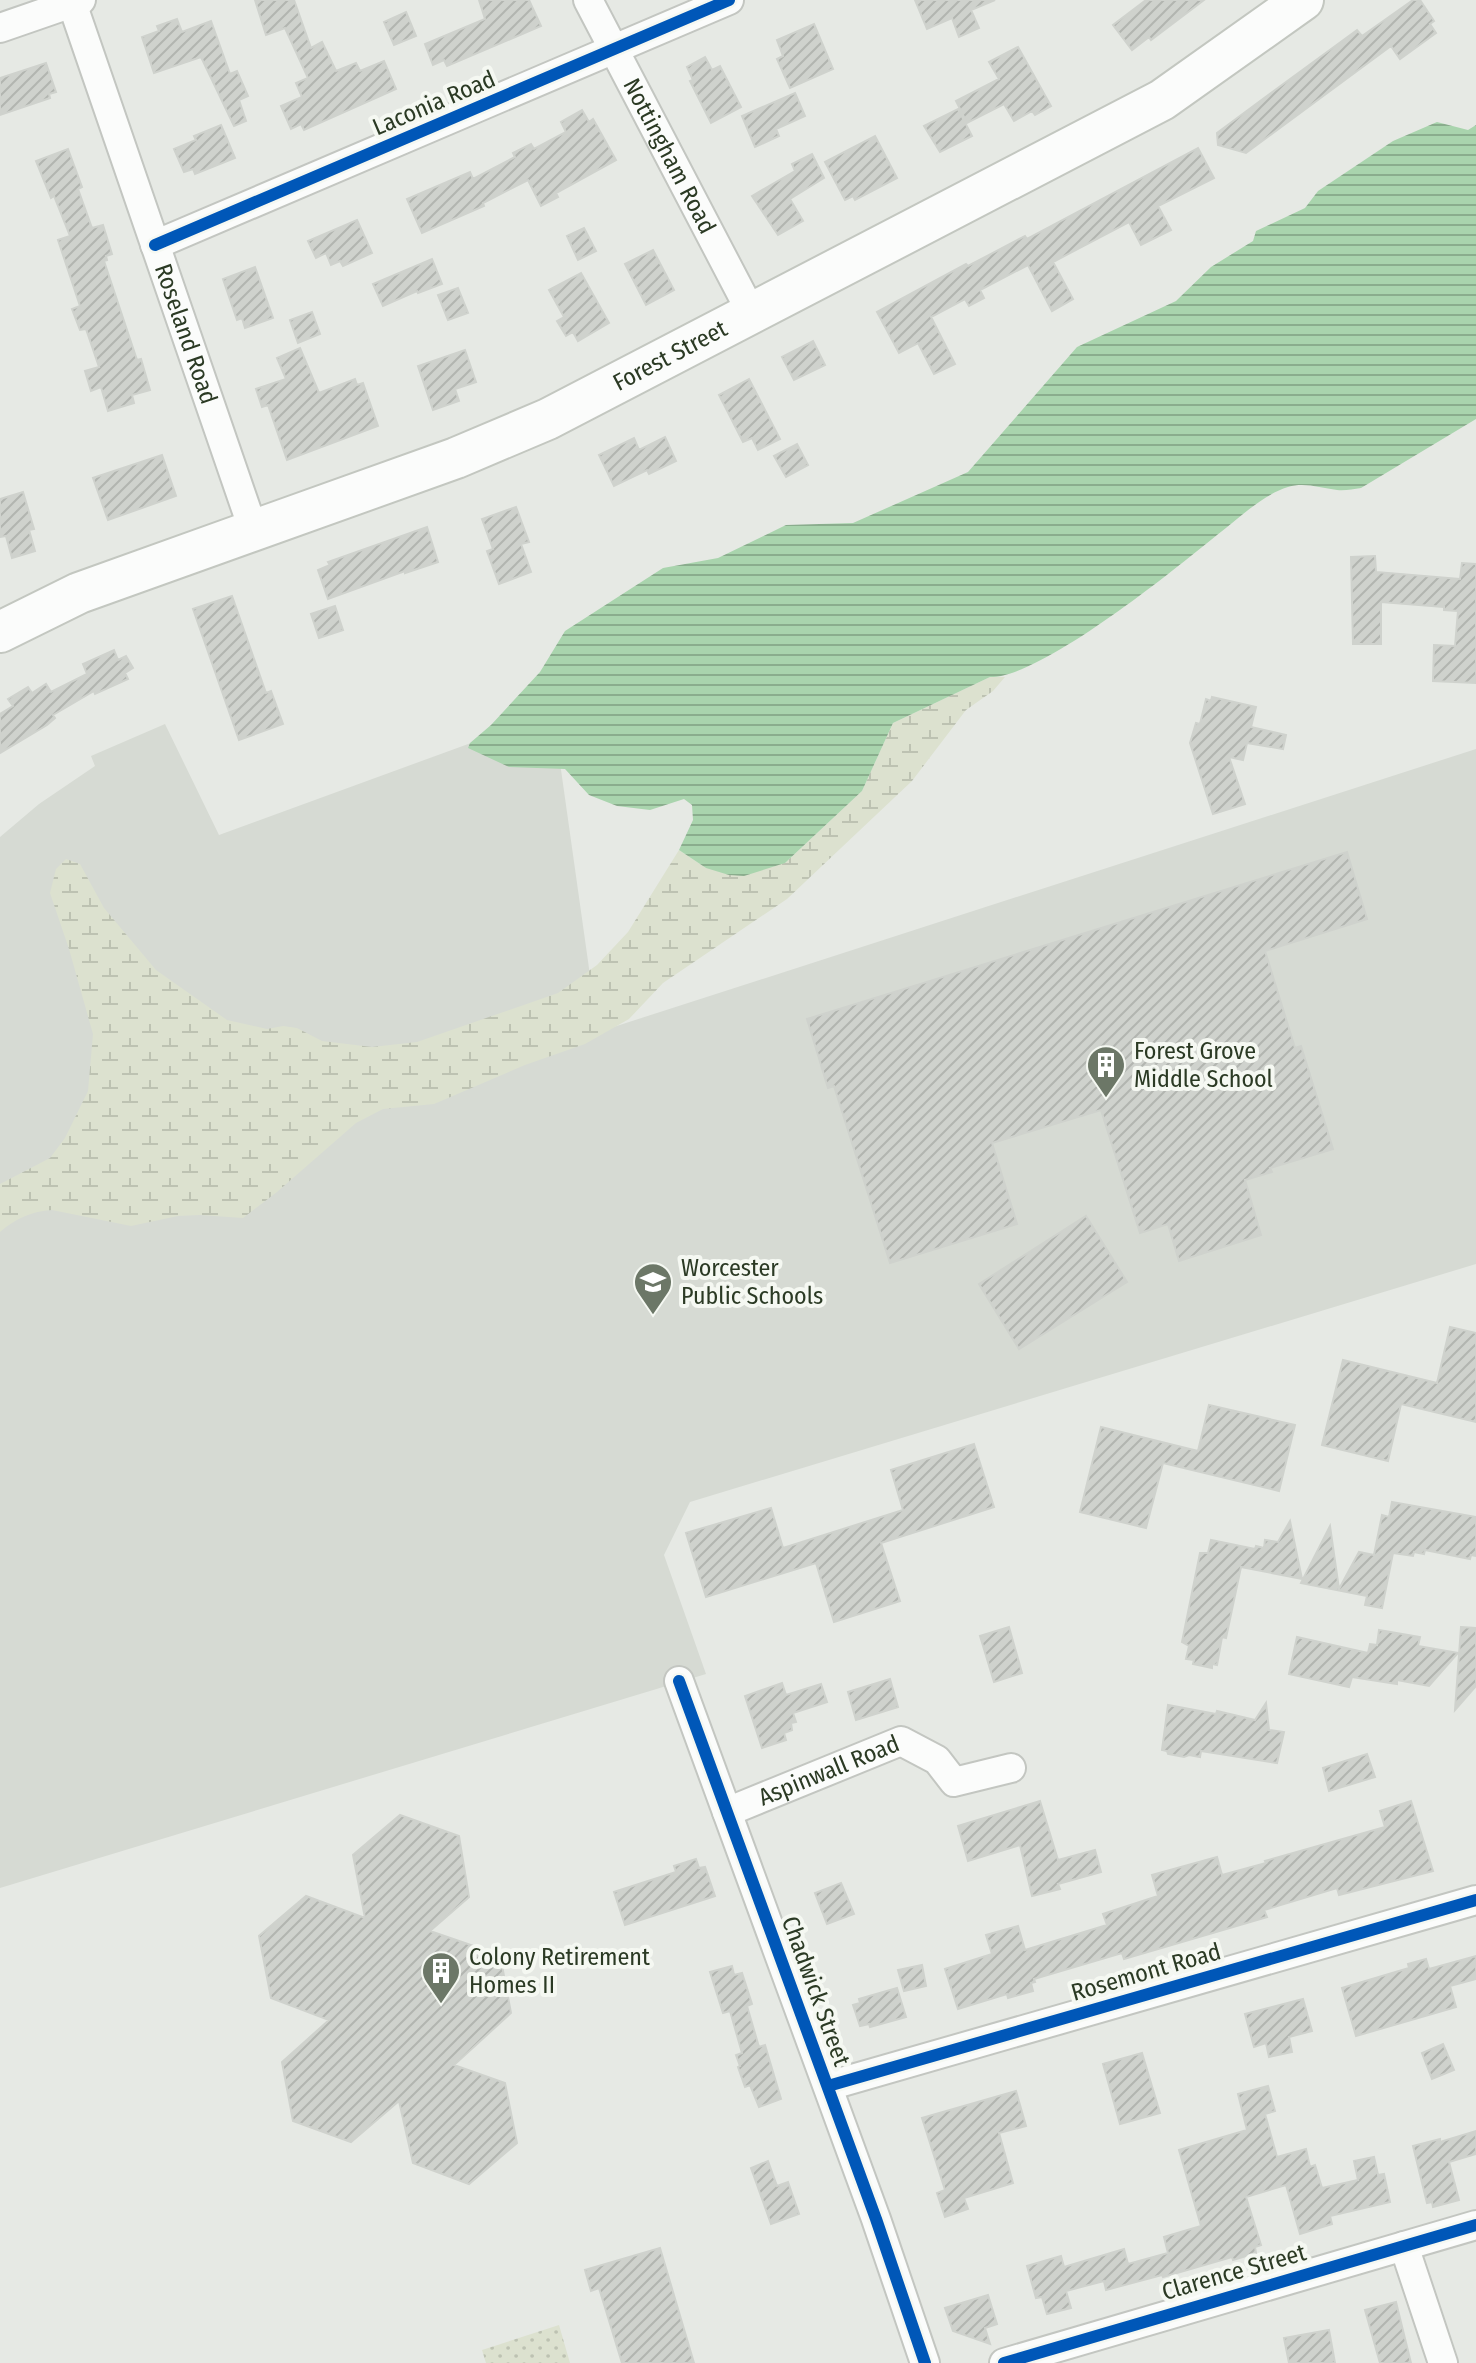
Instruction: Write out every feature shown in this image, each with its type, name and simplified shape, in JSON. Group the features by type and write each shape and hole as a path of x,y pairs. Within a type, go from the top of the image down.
{"main road":[{"name":"Forest Street","path":"0,632 79,593 506,438 582,402 1162,100 1303,0"}],"street":[{"name":"Nottingham Road","path":"588,0 751,312"},
{"name":"Laconia Road","path":"155,245 729,0"},
{"path":"0,28 76,1"},
{"name":"Roseland Road","path":"76,1 155,245 253,529"},
{"name":"Chadwick Street","path":"679,1681 828,2086 925,2363"},
{"name":"Aspinwall Road","path":"727,1812 901,1741 937,1760 954,1782 1011,1768"},
{"name":"Rosemont Road","path":"828,2086 1476,1900"},
{"name":"Clarence Street","path":"1004,2363 1476,2225"},
{"path":"1404,2246 1443,2363"}],"shaded area":[{"path":"1437,122 1468,130 1476,125 1476,419 1361,488 1340,490 1300,485 1269,496 1140,596 1073,642 1013,673 990,677 893,723 862,791 785,863 744,876 706,868 679,850 693,820 692,805 684,799 650,810 617,806 589,795 565,769 509,767 468,748 540,672 565,631 663,568 718,558 786,525 853,523 968,472 1077,347 1176,301 1211,267 1253,241 1256,231 1305,208 1318,191 1393,141"},
{"name":"Worcester Public Schools","path":"553,713 598,1032 1476,749 1476,1264 690,1502 664,1555 706,1674 0,1888 0,837 39,804 95,766 91,756 165,724 219,835"}],"green space":[{"path":"990,677 1005,677 993,691 966,710 912,781 787,899 663,983 629,1019 585,1044 525,1065 434,1104 383,1109 356,1123 243,1218 178,1216 131,1226 52,1210 24,1216 0,1232 0,1184 50,1158 65,1138 88,1091 93,1034 50,893 56,869 66,859 80,864 104,908 156,970 227,1020 267,1029 283,1026 297,1028 322,1041 372,1047 417,1042 558,993 597,965 628,932 679,850 706,868 785,863 862,791 893,723"},
{"path":"559,2325 570,2363 486,2363 482,2350"}],"building":[{"path":"255,0 294,0 311,48 322,42 336,71 356,63 360,71 384,61 396,89 304,130 301,124 291,129 281,106 302,97 296,83 308,78 285,28 266,35"},
{"path":"479,0 529,0 541,26 447,66 444,60 433,65 425,44 485,19"},
{"path":"915,0 995,0 971,10 979,28 959,37 952,18 927,29"},
{"path":"1146,0 1204,0 1151,40 1149,37 1132,50 1113,25"},
{"path":"1413,0 1420,0 1434,21 1430,24 1436,33 1400,59 1391,46 1246,153 1218,145 1217,133 1357,30 1362,36"},
{"path":"406,12 416,36 394,45 384,22"},
{"path":"177,19 182,32 211,21 230,74 237,71 248,96 239,100 246,121 234,126 201,57 154,73 142,37 159,31 157,26"},
{"path":"814,24 833,69 790,88 777,59 783,56 777,40"},
{"path":"1018,47 1051,106 1035,115 1032,111 1014,121 1004,104 967,123 956,101 999,79 989,62"},
{"path":"705,57 712,70 720,66 741,107 711,123 690,81 693,80 687,67"},
{"path":"46,63 56,92 49,94 50,98 0,115 0,78"},
{"path":"795,93 805,116 776,129 779,136 755,147 742,116"},
{"path":"958,109 972,136 940,152 924,126"},
{"path":"582,110 589,122 593,119 616,160 556,193 558,197 541,206 528,180 483,203 484,206 422,233 407,199 470,172 473,179 515,157 513,153 531,144 534,149 566,132 561,122"},
{"path":"221,125 235,158 195,174 193,169 184,172 174,149 196,140 194,136"},
{"path":"875,136 897,178 855,200 853,196 845,200 825,162"},
{"path":"1198,148 1214,178 1158,206 1171,230 1141,245 1129,222 1053,262 1073,299 1052,311 1028,265 980,290 984,298 969,306 965,299 931,317 955,364 934,374 918,343 899,353 877,312 966,264 968,266 1025,236 1027,239"},
{"path":"68,149 92,228 103,225 112,254 106,256 107,260 104,261 150,390 132,395 134,403 108,411 101,387 91,391 85,371 99,367 86,329 80,330 72,309 80,306 58,240 70,236 36,161"},
{"path":"812,154 824,178 790,199 803,221 778,235 752,196 795,171 792,164"},
{"path":"357,220 372,253 343,266 340,261 331,265 326,253 316,258 308,241"},
{"path":"584,228 596,251 578,260 567,236"},
{"path":"653,250 674,290 646,305 625,264"},
{"path":"432,259 442,284 383,306 373,284"},
{"path":"255,267 273,318 245,328 242,318 237,320 223,279"},
{"path":"581,273 609,323 578,341 573,332 566,336 557,321 564,317 549,290"},
{"path":"458,288 468,313 448,320 438,295"},
{"path":"312,312 320,334 298,343 290,320"},
{"path":"813,341 825,365 794,380 782,357"},
{"path":"300,348 319,393 355,379 357,385 363,383 378,426 287,460 268,405 262,407 256,389 286,379 277,358"},
{"path":"465,350 476,382 455,389 459,401 433,410 418,366"},
{"path":"749,379 780,439 758,450 752,438 743,442 719,395"},
{"path":"665,437 676,461 649,474 647,470 614,486 599,455 634,438 639,450"},
{"path":"797,444 808,465 786,477 774,456"},
{"path":"162,455 176,496 108,520 93,478"},
{"path":"23,492 34,529 29,530 35,551 12,558 6,536 0,537 0,499"},
{"path":"516,507 529,542 521,544 531,572 499,584 487,551 493,549 482,519"},
{"path":"427,527 438,562 328,599 318,570 330,565 328,562"},
{"path":"1375,556 1376,572 1460,579 1462,563 1476,564 1476,683 1433,681 1434,645 1455,646 1458,611 1381,602 1381,644 1353,644 1351,557"},
{"path":"232,596 266,693 271,691 283,724 239,740 193,609"},
{"path":"335,606 343,630 319,638 311,614"},
{"path":"114,650 118,660 126,656 133,668 125,673 128,679 95,694 94,691 53,715 55,718 47,725 0,753 0,714 13,706 8,699 28,687 32,693 46,684 51,692 87,674 83,664"},
{"path":"1212,697 1256,707 1251,727 1286,735 1283,749 1247,743 1243,760 1229,757 1245,804 1213,814 1190,743 1196,723 1200,724 1206,699 1211,701"},
{"name":"Forest Grove Middle School","path":"1347,852 1367,919 1265,951 1295,1048 1301,1046 1333,1149 1270,1168 1272,1172 1245,1180 1261,1235 1179,1261 1168,1224 1140,1233 1101,1110 992,1143 1017,1224 890,1263 834,1086 828,1088 807,1019"},
{"path":"1086,1216 1127,1282 1019,1349 979,1284"},
{"path":"1450,1327 1476,1333 1476,1422 1401,1404 1388,1461 1322,1445 1343,1360 1437,1383"},
{"path":"1209,1405 1295,1425 1279,1491 1163,1463 1146,1528 1080,1512 1101,1427 1198,1451"},
{"path":"974,1444 994,1507 881,1543 900,1601 834,1622 816,1563 706,1597 686,1533 771,1508 783,1548 903,1510 891,1470"},
{"path":"1392,1502 1476,1517 1476,1556 1471,1555 1470,1559 1425,1550 1424,1554 1414,1552 1413,1556 1393,1553 1382,1608 1365,1605 1367,1596 1301,1583 1330,1526 1339,1589 1359,1552 1374,1555 1382,1515 1389,1517"},
{"path":"1290,1521 1302,1579 1241,1567 1217,1665 1212,1664 1212,1668 1193,1664 1194,1660 1186,1659 1189,1646 1182,1642 1200,1553 1208,1553 1211,1540 1264,1548 1265,1540 1278,1542"},
{"path":"1009,1627 1022,1673 994,1682 980,1636"},
{"path":"1461,1627 1476,1628 1476,1686 1455,1710"},
{"path":"1379,1630 1420,1637 1418,1646 1458,1653 1429,1686 1352,1677 1349,1687 1289,1674 1297,1637 1368,1653 1370,1644 1377,1645"},
{"path":"890,1679 898,1707 856,1720 848,1692"},
{"path":"782,1683 786,1695 821,1684 827,1702 793,1713 796,1722 791,1723 792,1730 784,1733 786,1740 762,1748 745,1696"},
{"path":"1266,1703 1269,1730 1284,1732 1277,1763 1201,1751 1200,1757 1184,1757 1162,1750 1168,1705 1216,1714 1217,1711 1255,1720"},
{"path":"1367,1754 1375,1777 1329,1791 1323,1768"},
{"path":"1040,1801 1058,1860 1095,1850 1101,1872 1058,1884 1060,1889 1032,1896 1020,1845 968,1861 958,1826"},
{"path":"1411,1801 1433,1871 1339,1895 1337,1888 1264,1910 1267,1917 1124,1959 1122,1953 1034,1979 1035,1982 1031,1983 1033,1991 1008,1998 1007,1994 958,2009 945,1969 992,1954 986,1935 1018,1926 1025,1950 1107,1925 1103,1914 1158,1896 1152,1875 1217,1857 1222,1875 1266,1863 1385,1827 1380,1811"},
{"name":"Colony Retirement Homes II","path":"400,1815 459,1836 469,1897 430,1931 500,1955 511,2013 454,2065 505,2083 517,2143 469,2184 413,2163 399,2101 351,2142 293,2121 282,2062 329,2020 271,1998 259,1936 306,1896 365,1918 353,1855"},
{"path":"696,1859 699,1868 705,1867 715,1896 625,1925 614,1892 676,1872 674,1866"},
{"path":"841,1883 854,1914 827,1924 815,1893"},
{"path":"1476,1956 1476,1979 1450,1986 1456,2007 1356,2036 1342,1988 1409,1968 1408,1964 1426,1959 1429,1969"},
{"path":"922,1965 926,1986 904,1991 898,1970"},
{"path":"732,1966 734,1975 742,1973 752,2004 747,2006 759,2047 765,2045 781,2099 759,2107 750,2085 745,2087 736,2055 742,2053 730,2011 723,2013 710,1972"},
{"path":"897,1988 906,2017 870,2027 869,2024 860,2026 853,2005 860,2003 859,1999"},
{"path":"1303,1999 1312,2031 1289,2037 1292,2052 1269,2057 1266,2043 1254,2047 1245,2014"},
{"path":"1443,2044 1454,2070 1432,2079 1422,2053"},
{"path":"1142,2053 1160,2113 1120,2124 1103,2064"},
{"path":"1268,2086 1275,2111 1265,2114 1277,2157 1306,2149 1310,2167 1315,2165 1322,2188 1358,2180 1354,2161 1374,2157 1378,2175 1384,2174 1390,2202 1330,2216 1332,2224 1300,2234 1286,2185 1246,2197 1261,2245 1255,2247 1256,2253 1106,2290 1104,2281 1066,2291 1071,2308 1047,2314 1042,2297 1036,2298 1027,2266 1061,2256 1064,2267 1124,2249 1128,2264 1168,2253 1164,2237 1201,2226 1179,2150 1247,2130 1238,2094"},
{"path":"1016,2091 1026,2126 999,2133 1013,2183 964,2198 968,2209 945,2217 937,2193 945,2190 922,2118"},
{"path":"1476,2131 1476,2154 1449,2162 1459,2200 1433,2207 1432,2202 1427,2203 1413,2146"},
{"path":"768,2161 777,2186 788,2182 799,2214 771,2224 751,2168"},
{"path":"660,2248 694,2363 622,2363 599,2288 591,2291 585,2270"},
{"path":"988,2295 997,2324 985,2328 990,2344 953,2331 945,2308"},
{"path":"1396,2302 1411,2363 1380,2363 1365,2310"},
{"path":"1329,2330 1335,2363 1289,2363 1284,2338"}],"cycle path":[{"path":"155,245 729,0"},
{"path":"679,1681 876,2219 925,2363"},
{"path":"828,2086 1476,1900"},
{"path":"1004,2363 1476,2225"}],"place":[{"name":"Forest Grove Middle School","path":"1106,1099"},
{"name":"Worcester Public Schools","path":"653,1316"},
{"name":"Colony Retirement Homes II","path":"441,2005"}]}
